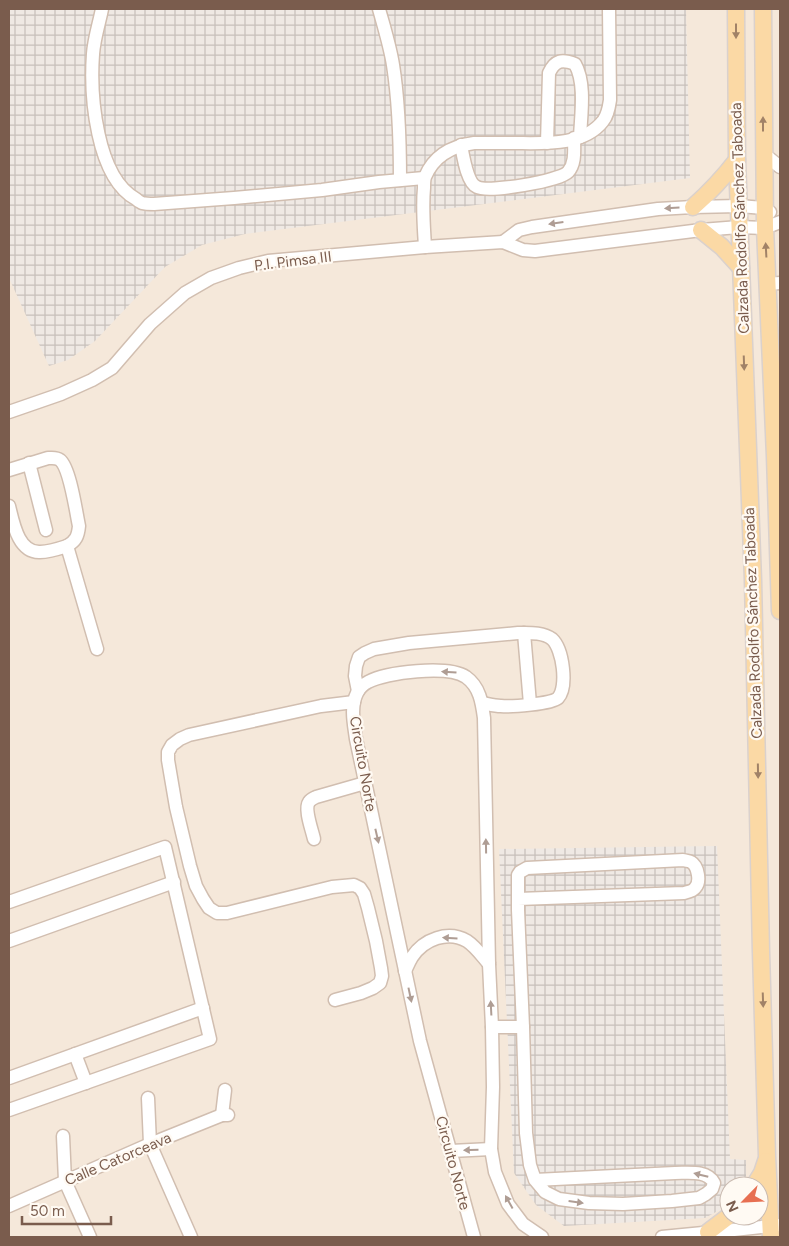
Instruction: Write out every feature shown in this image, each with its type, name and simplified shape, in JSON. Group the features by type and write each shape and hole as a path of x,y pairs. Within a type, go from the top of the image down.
{"main road":[{"name":"Calzada Rodolfo Sánchez Taboada","path":"736,9 736,160 753,580 767,1156 774,1229"},
{"name":"Calzada Rodolfo Sánchez Taboada","path":"763,9 764,208 765,228 774,283 780,612"},
{"path":"693,207 714,189 736,160"},
{"path":"701,230 722,247 741,268"},
{"path":"760,1176 767,1156"},
{"path":"708,1232 719,1224"}],"street":[{"path":"102,9 93,53 93,90 96,123 104,156 117,183 130,196 142,203 154,204 303,192 424,178"},
{"path":"379,9 393,63 397,94 400,180"},
{"path":"425,247 424,178 440,155 461,145 558,142 577,138 604,121 610,100 608,9"},
{"path":"461,145 471,181 477,187 486,189 515,186 556,178 566,174 574,158 581,86 578,69 575,64 567,60 558,61 552,65 549,73 547,143"},
{"path":"763,153 780,167"},
{"name":"P.I. Pimsa III","path":"503,242 519,230 532,227 658,209 739,206 764,208"},
{"path":"764,208 780,221 765,228"},
{"name":"P.I. Pimsa III","path":"9,412 61,394 92,380 112,368 150,324 185,293 211,278 239,268 268,262 425,247 503,242 522,250 531,251 701,230 739,227 765,228"},
{"path":"9,470 29,463 54,458 61,460 70,485 79,526 76,539 67,546 41,553 33,552 27,549 19,537 9,506"},
{"path":"29,463 46,530"},
{"path":"67,546 97,649"},
{"path":"482,703 502,706 530,704 543,703 559,697 563,688 560,652 553,640 547,636 535,633 524,633 530,704"},
{"name":"Circuito Norte","path":"474,1237 423,1049 405,972 356,739 353,716 356,697 355,676 359,658 374,649 410,643 524,633"},
{"path":"335,1000 373,988 380,983 382,976 376,941 364,894 360,888 354,885 332,887 227,914 217,913 209,908 196,886 190,866 176,807 168,752 172,745 189,735 356,697 366,683 390,675 424,671 457,673 466,677 477,690 482,703 484,718 488,964 493,1087 491,1149 495,1172 508,1204 523,1224 542,1237"},
{"path":"314,839 308,813 308,803 316,797 365,783"},
{"path":"9,902 165,847 210,1039 9,1110"},
{"path":"518,900 684,894 695,889 698,875 692,862 683,860 527,868 520,872 518,875 518,900 526,1133 530,1166 535,1180 545,1192 559,1199 589,1203 623,1204 689,1200 699,1198 712,1189 714,1183 706,1175 675,1172 535,1180"},
{"path":"9,941 174,882"},
{"path":"405,972 412,958 427,942 447,936 466,941 481,954 488,964"},
{"path":"9,1078 203,1008"},
{"path":"492,1027 523,1027"},
{"path":"75,1054 86,1083"},
{"name":"Calle Catorceava","path":"9,1206 150,1144 225,1115 225,1090"},
{"path":"148,1098 150,1144 191,1237"},
{"path":"63,1136 65,1181 90,1237"},
{"path":"451,1151 491,1149"},
{"path":"662,1237 734,1230 774,1229"}],"shaded area":[{"path":"9,9 780,9 780,1237 9,1237"},
{"path":"9,9 686,9 690,178 245,234 202,245 165,267 95,341 68,360 49,366 9,278"},
{"path":"717,846 730,1159 746,1160 746,1176 719,1176 719,1210 705,1218 564,1226 536,1205 514,1173 499,849"}]}
